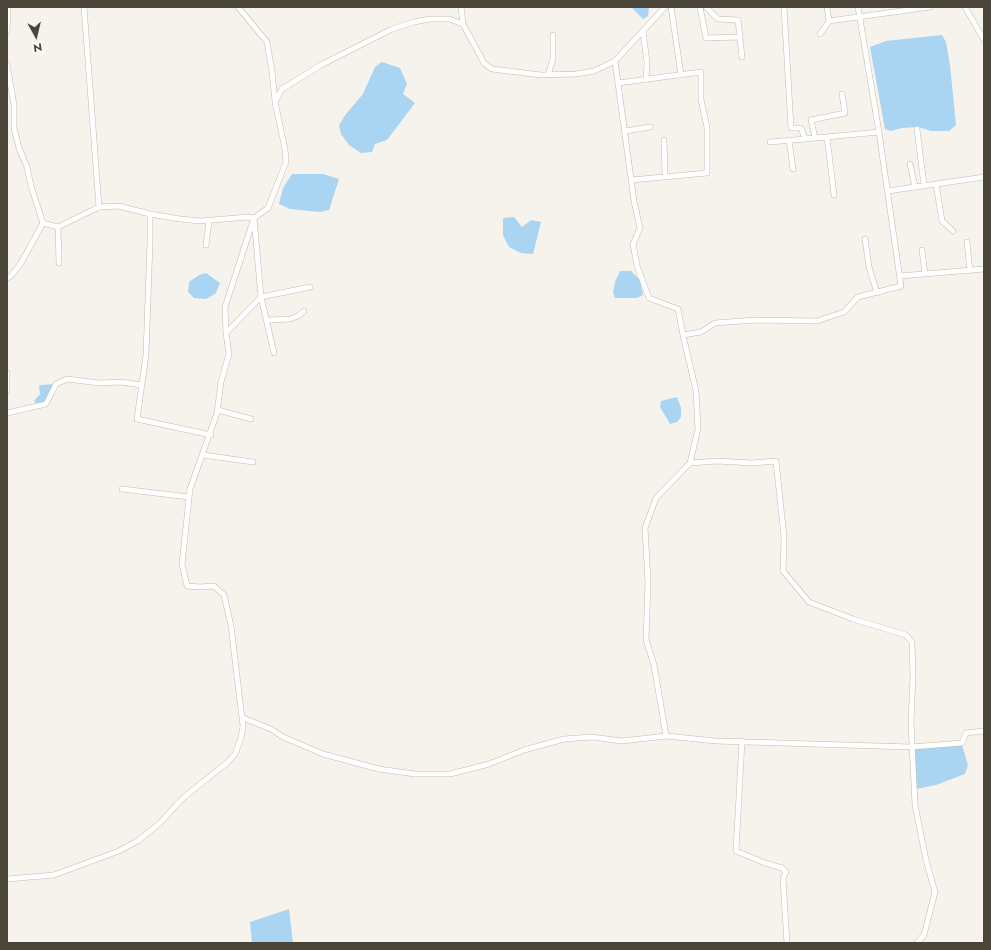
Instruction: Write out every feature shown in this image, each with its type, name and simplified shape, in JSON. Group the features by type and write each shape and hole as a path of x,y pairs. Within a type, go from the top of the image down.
{"street":[{"path":"7,32 8,7"},
{"path":"84,7 99,207"},
{"path":"7,879 54,875 119,851 139,840 160,823 183,798 228,762 235,754 241,738 243,718 231,626 224,595 214,586 187,586 182,564 189,497 211,435 218,410 221,382 229,354 226,333 225,307 254,218 268,208 286,162 275,102 267,42 238,7"},
{"path":"461,7 463,24 481,57 492,69 504,72 548,75 576,74 594,71 615,61 665,7"},
{"path":"671,7 680,75"},
{"path":"700,7 706,38 740,37"},
{"path":"706,7 718,19 738,20 742,57"},
{"path":"784,7 791,128 800,128 805,140"},
{"path":"820,34 829,21 827,7"},
{"path":"683,335 701,332 715,323 755,320 817,321 844,312 858,297 901,286 879,132 858,7"},
{"path":"829,21 930,7"},
{"path":"965,7 984,40"},
{"path":"275,102 282,89 321,65 392,29 430,19 449,19 463,24"},
{"path":"643,31 647,63 646,79"},
{"path":"548,75 554,59 553,36"},
{"path":"615,61 631,180 640,228 633,244 637,266 649,298 678,309 696,391 698,429 690,463 656,498 645,528 648,582 646,640 654,665 666,736"},
{"path":"7,65 14,105 14,128 43,223 21,263 11,276 7,278"},
{"path":"618,83 701,72 701,100 707,127 707,173 631,180"},
{"path":"815,138 811,120 844,113 842,94"},
{"path":"625,131 650,127"},
{"path":"917,129 924,186"},
{"path":"770,142 805,140 827,136 879,132"},
{"path":"827,136 834,195"},
{"path":"664,140 665,174"},
{"path":"789,140 792,169"},
{"path":"910,164 915,187"},
{"path":"888,191 984,177"},
{"path":"936,184 942,221 953,231"},
{"path":"43,223 58,227 99,207 119,206 150,214 180,219 209,220 248,216 254,218"},
{"path":"150,214 149,312 146,356 136,419 211,435"},
{"path":"254,218 261,297 268,320 274,353"},
{"path":"206,245 209,220"},
{"path":"58,227 59,263"},
{"path":"865,239 869,267 877,293"},
{"path":"967,242 970,271"},
{"path":"922,250 925,274"},
{"path":"900,276 984,269"},
{"path":"226,333 261,297 310,287"},
{"path":"268,320 290,319 298,316 304,311"},
{"path":"7,373 7,390"},
{"path":"7,413 46,404 56,384 67,380 142,385"},
{"path":"218,410 251,419"},
{"path":"203,455 253,462"},
{"path":"690,463 717,461 752,463 776,461 784,537 783,571 809,602 853,619 906,635 912,642 911,746 915,804 926,860 935,892 924,935 917,943"},
{"path":"122,489 189,497"},
{"path":"243,718 271,729 283,737 323,754 379,769 415,774 450,774 489,764 524,750 564,739 592,737 622,741 666,736 742,741 911,746 962,743 966,733 984,731"},
{"path":"742,741 736,851 764,863 782,868 786,872 783,879 787,943"}],"water":[{"path":"631,7 649,7 648,16 643,19"},
{"path":"942,35 946,42 950,65 956,125 949,131 931,131 918,127 902,128 891,131 885,129 870,47 886,41"},
{"path":"382,62 400,68 407,84 403,94 415,103 387,140 375,144 372,152 361,153 349,145 341,134 339,125 363,94 375,67"},
{"path":"292,174 323,174 339,179 329,210 320,212 290,209 279,204 283,188"},
{"path":"514,217 522,227 531,220 541,222 533,254 521,253 509,247 503,235 503,218"},
{"path":"620,271 631,271 640,280 643,295 637,298 615,298 613,292 615,282"},
{"path":"206,273 220,283 216,293 206,299 194,298 188,292 189,282 199,275"},
{"path":"56,384 56,389 53,396 40,408 34,401 40,394 39,385"},
{"path":"677,397 681,408 681,417 677,422 670,424 660,407 661,401"},
{"path":"962,745 968,765 965,774 936,785 916,789 915,748"},
{"path":"289,909 293,943 252,943 250,922"}]}
